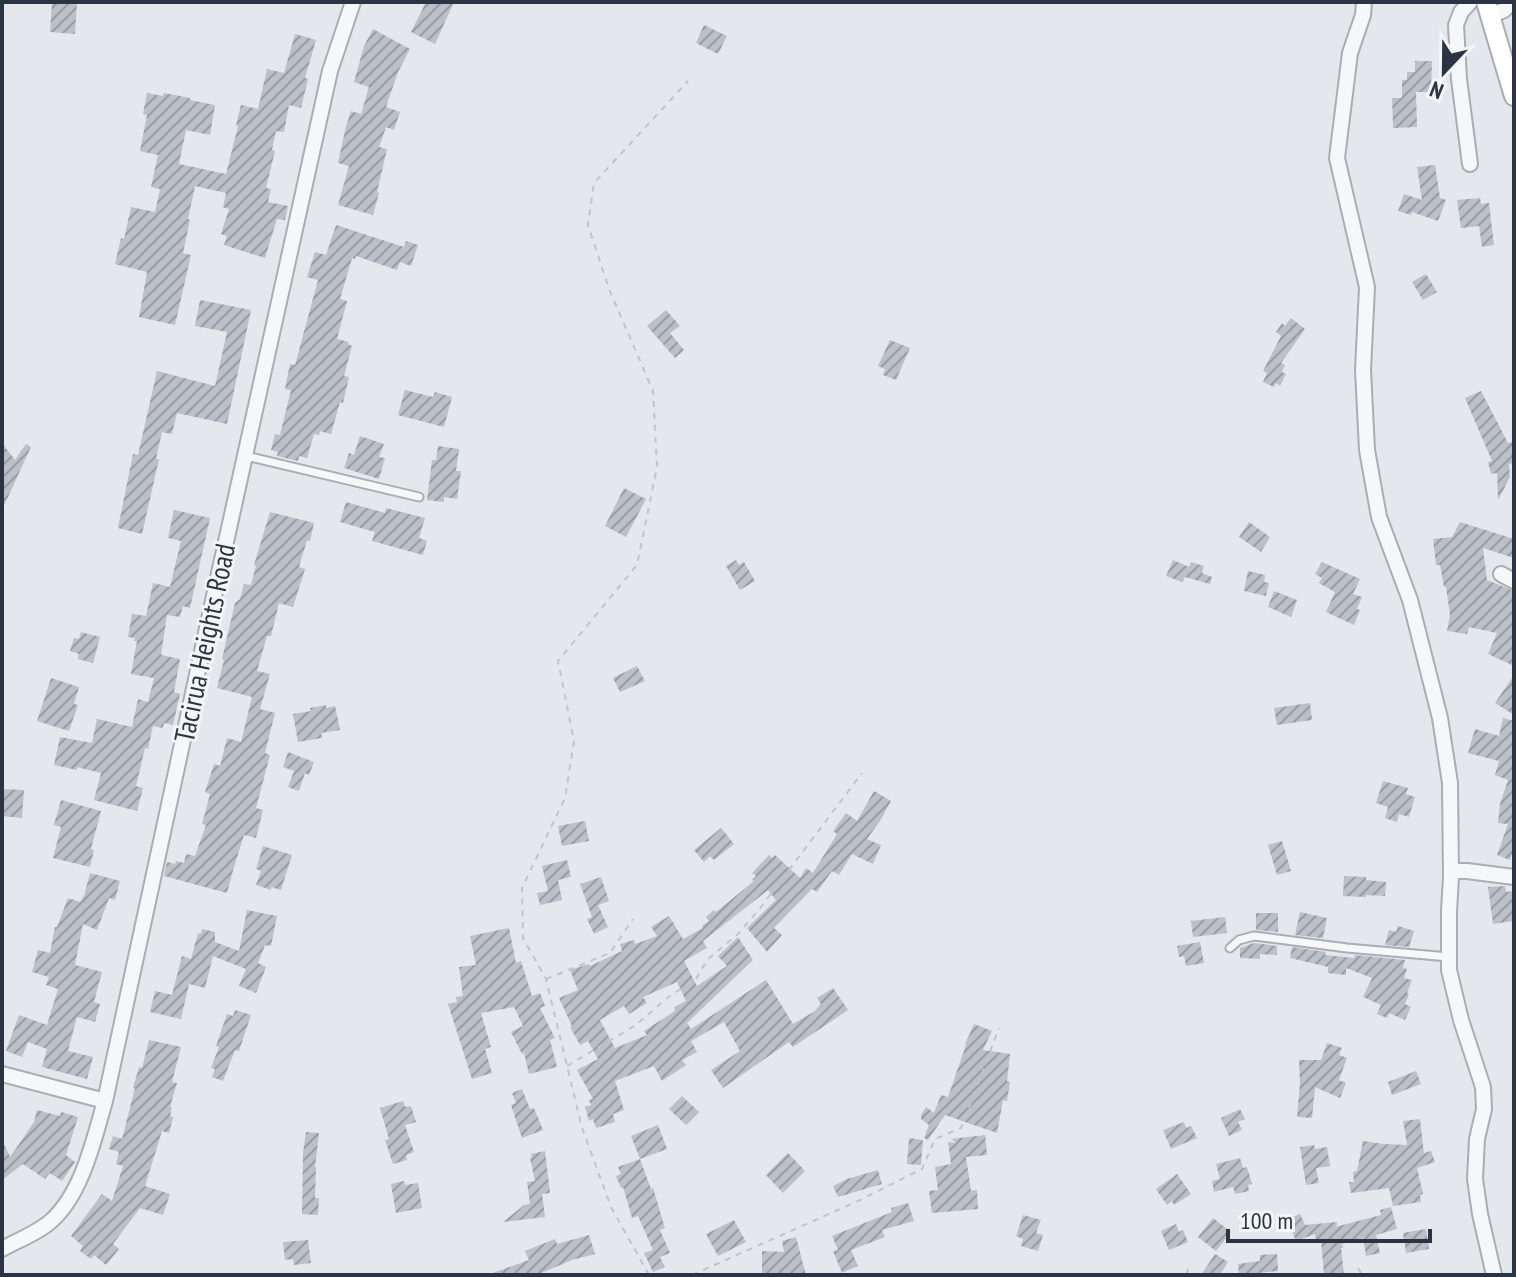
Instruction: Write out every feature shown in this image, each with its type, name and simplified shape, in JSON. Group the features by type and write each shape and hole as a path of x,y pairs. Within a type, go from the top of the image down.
{"main road":[{"path":"1488,9 1514,96"}],"street":[{"name":"Tacirua Heights Road","path":"2,1249 49,1224 65,1208 90,1151 105,1101 330,71 353,2"},
{"path":"1364,2 1363,15 1350,53 1337,158 1367,287 1363,370 1367,450 1379,517 1410,600 1440,718 1450,783 1449,970 1461,1020 1483,1087 1484,1109 1477,1139 1475,1179 1494,1275"},
{"path":"1470,2 1461,12 1456,25 1459,79 1470,164"},
{"path":"1488,9 1504,10 1512,2"},
{"path":"1451,871 1514,877"},
{"path":"2,1074 105,1101"}],"lane":[{"path":"245,456 419,497"},
{"path":"1230,948 1239,940 1254,936 1449,957"}],"path":[{"path":"649,1275 611,1207 582,1128 546,979 523,938 522,888 565,798 572,756 574,741 558,661 637,565 657,467 653,391 609,289 588,225 594,183 688,81"},
{"path":"567,1066 636,1025 667,998 696,979 707,960 738,934 761,907 862,773"},
{"path":"546,979 610,953 633,919"},
{"path":"692,1275 922,1169 935,1139 961,1128 999,1028"},
{"path":"1186,1275 1189,1267"},
{"path":"1358,1268 1362,1275"}],"building":[{"path":"52,2 77,2 75,34 50,32"},
{"path":"426,2 454,2 435,44 411,32"},
{"path":"704,25 727,36 718,54 696,43"},
{"path":"373,29 410,49 386,107 400,112 394,130 386,127 379,147 387,149 373,215 338,205 349,166 338,163 351,111 361,114 369,87 354,82 364,46"},
{"path":"295,34 316,40 305,78 308,79 301,108 289,105 284,132 276,131 272,150 275,151 266,188 271,189 268,202 288,206 285,220 277,219 265,258 224,245 227,236 221,234 229,209 223,207 226,193 195,186 183,253 191,255 175,325 139,317 147,272 115,264 131,207 155,212 160,189 151,187 158,155 140,151 147,115 143,114 147,93 163,96 164,93 215,105 210,135 186,130 179,164 226,174 241,105 258,109 267,69 284,73"},
{"path":"1415,61 1432,61 1431,92 1416,92 1417,127 1393,128 1392,98 1402,98 1402,80 1407,80 1407,72 1415,72"},
{"path":"1435,165 1440,198 1446,200 1438,221 1412,212 1411,215 1398,211 1404,194 1422,200 1417,167"},
{"path":"1480,198 1481,204 1489,203 1494,245 1482,247 1479,226 1461,228 1457,200"},
{"path":"336,225 404,247 406,241 418,245 411,266 400,262 397,270 356,256 352,258 340,299 347,301 337,339 352,346 344,376 349,377 343,403 340,402 331,434 320,431 319,435 314,434 307,458 299,456 298,461 277,456 278,452 271,450 275,434 280,435 291,390 285,389 290,364 295,365 318,280 307,277 315,252 326,255"},
{"path":"1426,274 1437,292 1423,300 1412,282"},
{"path":"200,300 251,310 227,424 177,413 172,434 162,432 142,534 118,528 133,454 138,455 157,371 215,386 227,332 195,326"},
{"path":"666,310 680,326 670,333 684,350 675,358 647,326"},
{"path":"1291,318 1305,329 1281,363 1285,365 1282,372 1286,374 1280,386 1276,383 1274,387 1263,382 1267,373 1263,371 1281,336 1276,332 1282,323 1285,326"},
{"path":"890,340 910,348 896,380 883,375 885,369 878,366"},
{"path":"405,390 433,397 435,392 452,397 444,427 398,415"},
{"path":"1481,391 1514,450 1514,463 1509,464 1510,477 1498,500 1497,473 1491,474 1488,462 1492,461 1465,398"},
{"path":"360,436 384,444 379,457 385,458 379,479 344,468 349,453 354,455"},
{"path":"2,443 15,460 26,444 31,447 2,510"},
{"path":"438,446 459,449 456,471 461,471 457,499 444,497 444,502 427,500 432,460 436,460"},
{"path":"624,488 646,499 626,537 605,526"},
{"path":"346,502 385,513 386,508 425,518 419,538 427,541 423,555 372,541 375,532 340,522"},
{"path":"174,510 210,518 190,608 183,606 180,617 167,615 161,655 180,659 174,692 180,694 173,725 164,723 163,728 153,726 136,786 143,788 137,811 94,800 101,773 54,765 60,737 92,743 97,719 132,727 138,699 148,702 154,678 131,674 137,641 128,637 132,614 146,616 153,583 170,587 181,541 168,538"},
{"path":"270,512 314,523 299,567 305,569 293,607 279,603 271,636 267,636 257,671 270,674 260,709 275,713 265,753 270,755 256,808 263,810 256,838 244,835 227,893 164,876 167,862 184,863 186,854 195,856 206,825 202,824 210,794 205,792 214,764 220,766 227,738 241,742 252,697 217,688 235,603 240,599 244,584 251,585"},
{"path":"1249,522 1270,537 1261,552 1239,537"},
{"path":"1460,522 1514,539 1514,558 1483,548 1487,580 1514,591 1514,666 1488,654 1497,633 1469,627 1467,634 1447,631 1450,615 1446,587 1440,565 1436,565 1433,539 1452,537"},
{"path":"736,560 739,565 744,562 755,581 740,590 726,566"},
{"path":"1173,560 1189,567 1191,562 1204,566 1202,573 1212,577 1210,584 1185,577 1182,582 1166,576"},
{"path":"1322,562 1360,579 1353,594 1362,597 1354,625 1326,612 1335,592 1319,583 1322,578 1315,574"},
{"path":"1248,571 1265,575 1264,582 1269,583 1266,596 1244,591"},
{"path":"1274,591 1297,600 1291,617 1268,607"},
{"path":"81,632 100,637 93,663 78,659 79,654 70,651 74,638 79,639"},
{"path":"637,666 645,681 620,692 613,678"},
{"path":"1514,675 1514,715 1495,703"},
{"path":"51,678 79,687 74,704 78,705 69,731 37,721"},
{"path":"1310,703 1312,720 1277,725 1274,708"},
{"path":"326,705 326,708 335,706 340,730 321,733 322,738 298,742 293,714"},
{"path":"1503,718 1514,721 1514,848 1510,860 1497,855 1508,824 1498,823 1508,780 1495,775 1499,761 1468,753 1475,729 1499,736"},
{"path":"288,752 314,762 309,775 305,773 299,791 288,787 294,771 283,767"},
{"path":"1383,781 1408,788 1406,794 1415,797 1409,817 1399,814 1397,822 1385,818 1388,807 1376,803"},
{"path":"2,789 24,790 22,818 2,816"},
{"path":"874,791 891,801 867,839 881,845 873,864 852,854 839,875 832,871 817,892 812,889 774,928 782,935 767,952 747,928 776,900 768,890 703,941 707,948 684,961 697,986 727,966 718,956 738,937 753,960 687,1023 691,1029 766,980 793,1024 815,1011 821,1004 817,998 833,988 848,1010 793,1047 789,1042 723,1088 711,1070 740,1051 724,1022 691,1041 697,1052 682,1060 686,1065 662,1081 654,1066 615,1081 624,1110 613,1114 615,1122 596,1128 593,1119 589,1121 585,1107 591,1105 589,1100 593,1099 577,1070 598,1059 588,1041 580,1045 559,998 578,990 570,970 590,966 622,951 620,944 634,940 635,944 657,936 651,927 669,916 683,939 703,928 709,921 706,917 754,881 756,876 752,873 769,855 772,858 775,855 800,878 806,868 813,873 837,834 833,831 846,813 857,821","holes":["677,982 686,1001 644,1031 647,1035 615,1048 600,1020 624,1006 629,1014 647,1003 643,997"]},
{"path":"61,800 101,811 91,849 94,850 90,867 53,858 61,827 54,825"},
{"path":"585,821 589,841 562,846 558,826"},
{"path":"721,828 734,844 714,860 710,856 704,862 694,850"},
{"path":"1282,841 1291,871 1277,875 1268,845"},
{"path":"263,846 292,855 281,890 256,885 261,871 256,869"},
{"path":"567,860 571,877 558,880 562,900 540,905 537,893 548,891 542,866"},
{"path":"90,873 120,881 115,900 109,898 97,930 83,924 75,965 102,972 94,1002 100,1004 95,1022 77,1017 68,1051 93,1057 87,1079 42,1067 47,1049 28,1042 22,1057 6,1051 19,1015 47,1025 58,989 46,985 49,977 32,972 38,950 50,953 55,927 68,898 80,902"},
{"path":"1344,876 1386,882 1385,896 1343,896"},
{"path":"601,877 609,901 598,905 608,927 594,934 587,919 592,917 580,884"},
{"path":"1505,886 1506,892 1514,891 1514,921 1493,924 1488,887"},
{"path":"247,910 277,916 271,946 265,945 258,963 266,967 256,993 239,986 246,969 213,956 205,988 189,984 181,1019 150,1012 155,991 172,995 182,956 191,959 202,929 215,932 215,942 239,951"},
{"path":"1300,912 1327,918 1323,938 1295,935"},
{"path":"1256,913 1278,913 1278,932 1256,930"},
{"path":"1225,917 1227,933 1193,937 1191,921"},
{"path":"1398,926 1414,931 1409,947 1385,945 1389,930 1396,932"},
{"path":"509,928 516,963 521,961 532,996 540,993 545,1006 540,1008 555,1038 550,1040 557,1067 529,1074 524,1053 511,1032 523,1026 514,1007 481,1013 491,1047 485,1049 492,1073 472,1079 448,1004 457,1002 456,997 463,996 459,967 476,965 470,936"},
{"path":"1200,942 1204,963 1186,966 1184,956 1179,957 1177,946"},
{"path":"1254,943 1277,946 1277,955 1260,954 1260,959 1240,958 1240,948"},
{"path":"1292,947 1326,952 1325,955 1405,960 1403,968 1407,969 1404,978 1412,980 1405,1004 1411,1007 1405,1020 1389,1013 1387,1018 1377,1014 1381,1005 1363,997 1372,978 1346,968 1346,975 1328,973 1328,967 1290,958"},
{"path":"235,1010 251,1015 239,1051 235,1050 223,1081 212,1077 215,1069 211,1068 227,1014 233,1016"},
{"path":"974,1024 992,1031 983,1050 1010,1054 1007,1101 1003,1100 997,1133 945,1115 928,1140 924,1138 929,1125 921,1119 921,1115 926,1107 934,1113 941,1095 948,1097"},
{"path":"149,1040 181,1047 172,1082 177,1083 170,1107 170,1116 173,1117 169,1133 162,1131 145,1186 170,1194 163,1215 140,1208 113,1244 119,1249 106,1265 94,1255 91,1259 80,1251 83,1246 71,1236 102,1194 112,1201 123,1166 116,1164 119,1152 109,1149 113,1136 122,1139 133,1088"},
{"path":"1327,1043 1342,1048 1339,1055 1347,1058 1339,1080 1346,1083 1340,1098 1315,1087 1312,1118 1297,1117 1299,1060 1321,1060"},
{"path":"1416,1071 1421,1084 1392,1095 1388,1082"},
{"path":"522,1089 543,1130 522,1138 511,1105 516,1103 512,1093"},
{"path":"682,1096 699,1112 686,1125 669,1109"},
{"path":"403,1101 405,1107 411,1106 416,1122 405,1125 414,1152 406,1155 407,1160 393,1164 380,1108"},
{"path":"1240,1109 1245,1119 1238,1122 1242,1130 1229,1136 1221,1118"},
{"path":"37,1110 78,1117 66,1155 75,1162 62,1181 50,1173 45,1179 23,1164 2,1180 2,1139 10,1157 34,1122"},
{"path":"1420,1119 1424,1153 1431,1151 1435,1162 1417,1168 1423,1194 1420,1195 1421,1202 1393,1206 1389,1188 1351,1193 1349,1182 1354,1182 1353,1172 1357,1171 1363,1141 1407,1145 1403,1121"},
{"path":"1184,1122 1186,1128 1191,1126 1197,1138 1171,1149 1163,1130"},
{"path":"658,1125 667,1149 640,1159 631,1136"},
{"path":"306,1132 319,1133 315,1167 318,1215 302,1214"},
{"path":"985,1135 987,1155 966,1157 971,1191 977,1190 978,1209 932,1213 929,1191 938,1190 935,1167 951,1164 948,1142 957,1143 951,1139"},
{"path":"909,1138 923,1140 921,1165 907,1164"},
{"path":"1314,1145 1315,1149 1327,1147 1330,1166 1316,1168 1319,1183 1306,1185 1300,1147"},
{"path":"545,1151 550,1193 542,1194 545,1217 503,1222 524,1205 530,1204 527,1182 535,1181 531,1154"},
{"path":"788,1153 805,1171 783,1193 766,1175"},
{"path":"1240,1158 1243,1168 1247,1167 1252,1184 1248,1185 1249,1191 1235,1194 1233,1187 1214,1192 1212,1181 1220,1179 1216,1164"},
{"path":"640,1159 653,1188 665,1228 660,1230 670,1253 660,1257 665,1267 653,1272 644,1253 653,1250 638,1216 632,1218 623,1187 616,1176 621,1174 618,1167"},
{"path":"878,1170 882,1184 838,1197 833,1186"},
{"path":"1177,1174 1191,1194 1174,1205 1172,1201 1167,1205 1156,1189"},
{"path":"404,1181 405,1185 418,1183 422,1208 396,1213 391,1184"},
{"path":"908,1203 914,1221 882,1230 885,1237 851,1250 858,1266 842,1273 833,1251 838,1250 832,1236"},
{"path":"1391,1207 1397,1229 1376,1235 1380,1253 1366,1256 1363,1238 1342,1244 1344,1275 1324,1275 1321,1241 1316,1242 1315,1234 1296,1241 1287,1219 1300,1214 1305,1225 1337,1222 1335,1227 1381,1215 1380,1210"},
{"path":"1023,1215 1041,1220 1036,1233 1043,1235 1038,1251 1021,1246 1023,1239 1016,1236"},
{"path":"1213,1218 1231,1232 1216,1251 1198,1237"},
{"path":"734,1220 746,1242 718,1256 706,1234"},
{"path":"1176,1224 1179,1232 1183,1230 1188,1242 1169,1250 1161,1231"},
{"path":"1426,1229 1429,1249 1406,1253 1403,1233"},
{"path":"589,1235 595,1254 537,1275 490,1275 529,1260 525,1251 555,1239 557,1244"},
{"path":"796,1237 806,1275 762,1275 762,1251 784,1252 782,1241"},
{"path":"308,1240 311,1263 294,1265 293,1259 285,1260 283,1242"},
{"path":"1215,1254 1228,1262 1220,1275 1201,1275"},
{"path":"1277,1254 1278,1271 1239,1275 1238,1264 1260,1261 1260,1255"}]}
